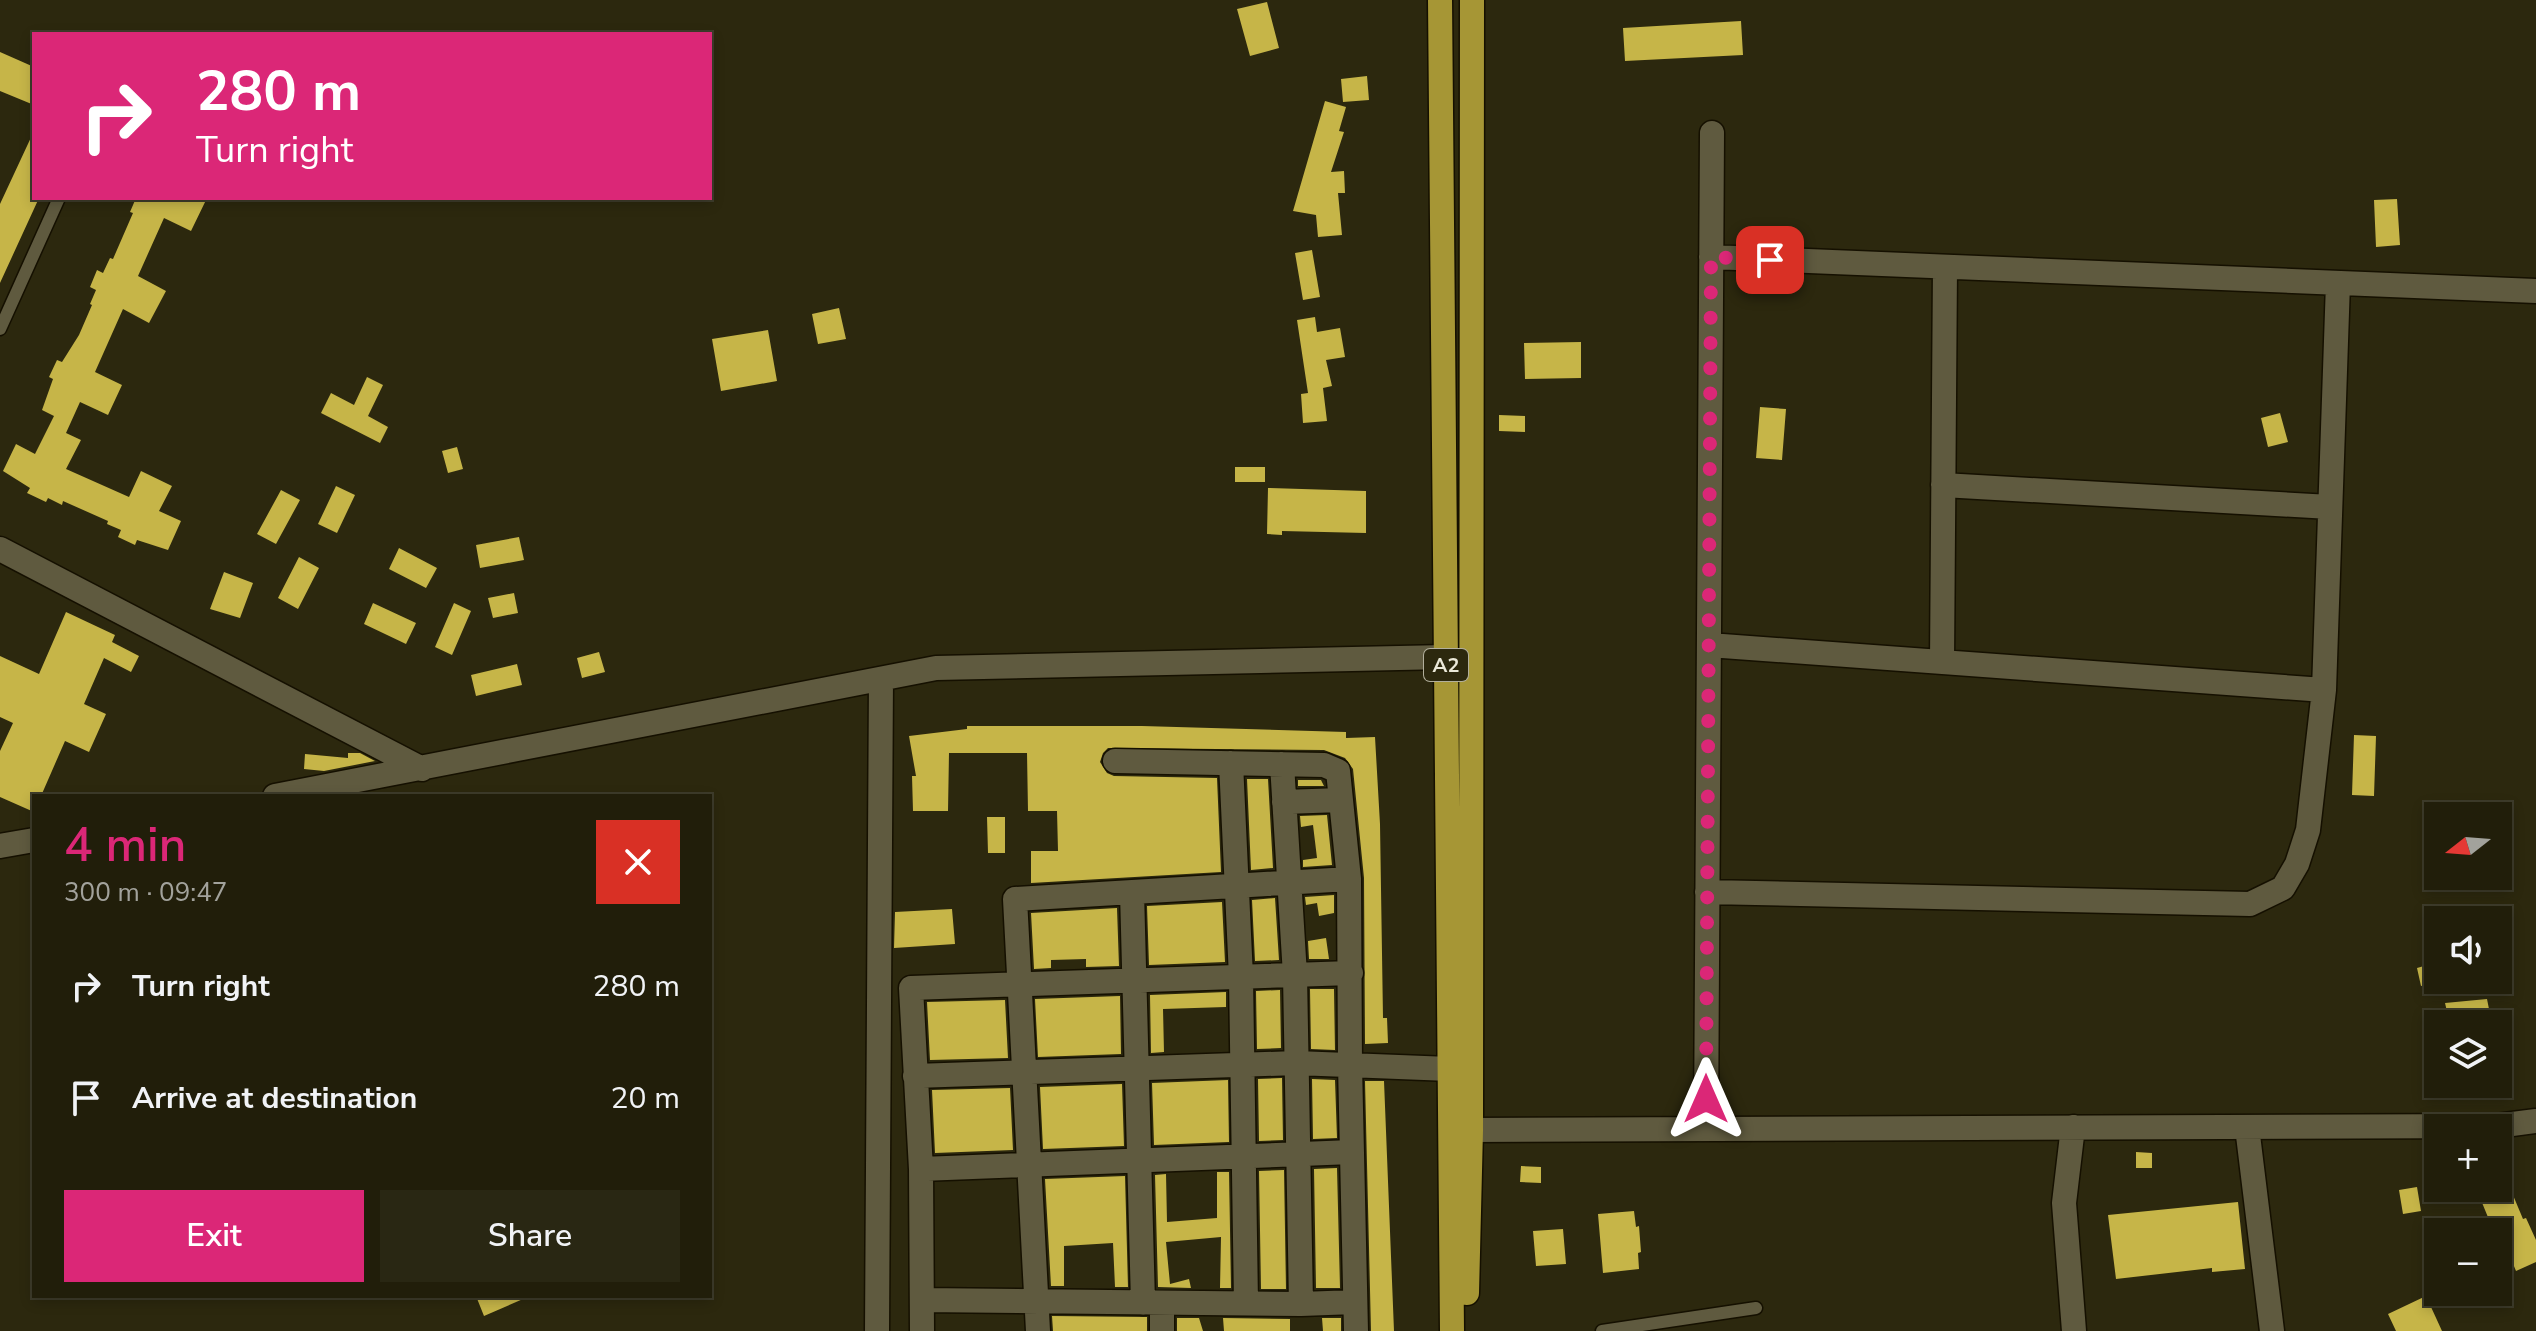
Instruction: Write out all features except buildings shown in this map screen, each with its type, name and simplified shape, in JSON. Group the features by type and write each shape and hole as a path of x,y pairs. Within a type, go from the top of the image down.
{"highway":[{"name":"A2","path":"1440,0 1452,1331"},
{"name":"A2","path":"1466,1331 1471,1130 1472,0"}],"street":[{"path":"1706,1129 1712,133"},
{"path":"1711,257 2536,291"},
{"path":"1942,662 1945,267"},
{"path":"1707,892 2250,904 2283,888 2297,864 2308,830 2324,690 2338,283"},
{"path":"1943,485 2330,507"},
{"path":"0,549 422,769"},
{"path":"1709,645 2324,690"},
{"path":"286,794 936,668 1446,657"},
{"path":"877,1331 881,679"},
{"path":"1115,761 1282,764 1332,767 1338,771 1349,879 1356,1331"},
{"path":"1231,763 1241,977 1246,1303"},
{"path":"1282,764 1295,975 1301,1304"},
{"path":"1284,802 1341,800"},
{"path":"0,846 32,840"},
{"path":"1038,1331 1015,899 1349,879"},
{"path":"1132,892 1140,1161 1152,1303 1162,1331"},
{"path":"922,1331 921,1169 911,988 1351,973"},
{"path":"915,1076 1296,1063 1450,1069"},
{"path":"1471,1130 2497,1126 2536,1121"},
{"path":"2073,1127 2064,1203 2074,1331"},
{"path":"2247,1127 2272,1331"},
{"path":"921,1169 1352,1152"},
{"path":"922,1300 1355,1302"}],"lane":[{"path":"0,329 58,200"},
{"path":"1602,1331 1756,1308"}],"route":[{"path":"1706,1099 1711,257 1770,260"}]}
